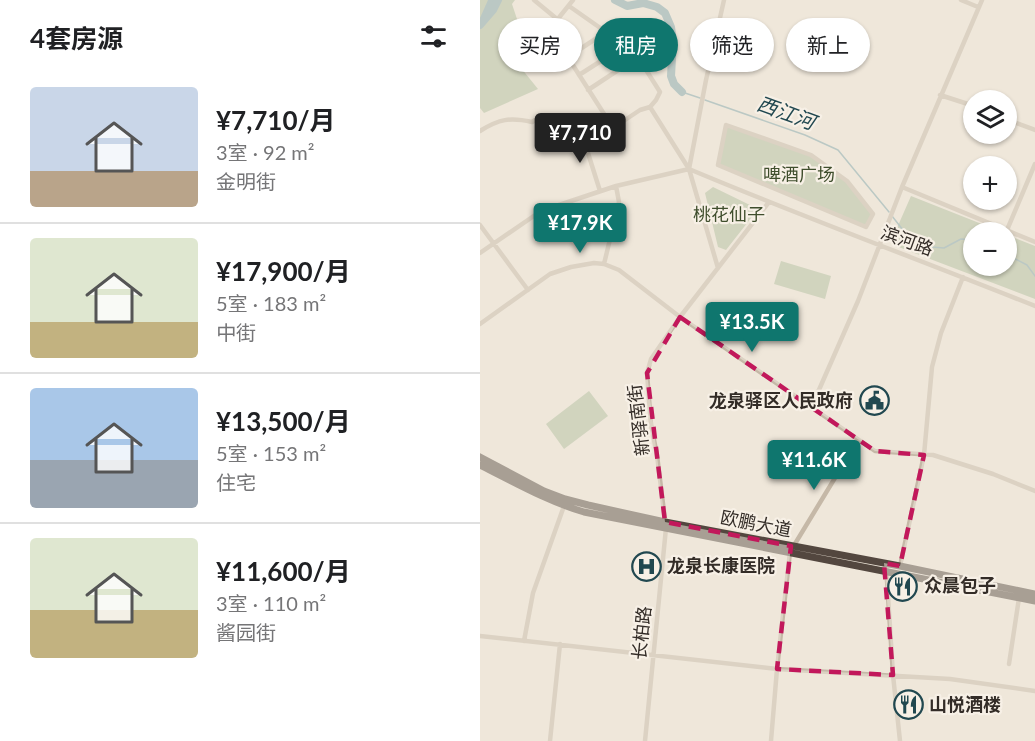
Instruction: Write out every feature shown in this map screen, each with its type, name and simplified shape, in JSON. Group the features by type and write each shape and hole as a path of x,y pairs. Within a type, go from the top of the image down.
{"highway":[{"name":"欧鹏大道","path":"480,457 544,491 565,499 665,525"},
{"name":"欧鹏大道","path":"480,465 564,506 609,518 665,525 885,568 1035,594"},
{"name":"欧鹏大道","path":"900,570 1035,601"}],"street":[{"path":"534,0 556,18"},
{"path":"542,7 547,0"},
{"path":"558,18 573,0"},
{"path":"689,169 705,80 724,0"},
{"path":"961,0 978,7"},
{"path":"811,408 858,301 940,95 982,0"},
{"path":"569,6 594,24"},
{"path":"579,75 594,65"},
{"path":"577,72 613,128 656,100 660,92 647,72"},
{"path":"588,90 615,72"},
{"path":"940,95 963,102"},
{"path":"650,106 689,169 718,268"},
{"path":"480,131 496,121 519,119 532,122 540,117"},
{"path":"1017,123 1035,130"},
{"path":"726,125 811,155 847,181 873,214 866,227 718,165 726,125"},
{"path":"582,131 600,191"},
{"path":"1010,222 1035,164"},
{"path":"480,253 542,211 616,186 689,169"},
{"name":"滨河路","path":"689,169 1035,306"},
{"path":"604,264 619,202 616,186"},
{"path":"901,190 986,222"},
{"name":"新驿南街","path":"665,525 651,424 647,373 651,359 680,317 769,202"},
{"path":"480,225 528,290"},
{"path":"1017,234 1035,242"},
{"path":"480,324 550,274 571,267 594,263 604,264 619,270 680,317 875,451 933,455 993,474 1035,491"},
{"path":"900,570 924,455 932,367 941,333 963,277"},
{"path":"517,298 522,304"},
{"path":"771,741 777,669 792,549 858,440"},
{"path":"524,641 533,593 564,506"},
{"name":"长柏路","path":"645,741 665,525"},
{"path":"885,568 900,741"},
{"path":"1009,664 1019,598"},
{"path":"480,636 777,669 950,679 1035,691"},
{"path":"550,741 560,644"}],"highlighted area":[{"path":"680,317 875,451 924,455 900,566 884,563 893,675 777,669 791,546 665,522 647,373"}],"green space":[{"path":"480,0 515,0 512,4 517,18 498,18 498,72 524,72 538,89 484,113 480,108"},
{"name":"啤酒广场","path":"726,125 811,155 847,181 873,214 866,227 718,165"},
{"name":"桃花仙子","path":"713,187 754,207 755,213 726,250 718,247 705,193"},
{"path":"911,196 977,222 963,222 963,272 896,246 893,244 893,237"},
{"path":"1017,239 1035,246 1035,299 975,276 1017,276"},
{"path":"781,261 831,276 825,299 774,284"},
{"path":"589,391 608,416 564,449 546,424"}],"water":[{"path":"488,0 498,0 480,26 480,18"}],"waterway":[{"name":"西江河","path":"480,25 498,0"},
{"name":"西江河","path":"615,0 627,6 643,3 657,7 665,13 671,27 673,41 671,76 674,84 682,92"},
{"name":"西江河","path":"682,92 700,98"},
{"name":"西江河","path":"705,100 805,135 838,150 889,212"},
{"name":"西江河","path":"892,216 903,230 932,247 944,248 963,239"},
{"name":"西江河","path":"1017,260 1027,265 1035,276"}],"place":[{"name":"龙泉驿区人民政府","path":"874,401"},
{"name":"龙泉长康医院","path":"646,566"},
{"name":"众晨包子","path":"903,586"},
{"name":"山悦酒楼","path":"908,705"}]}
